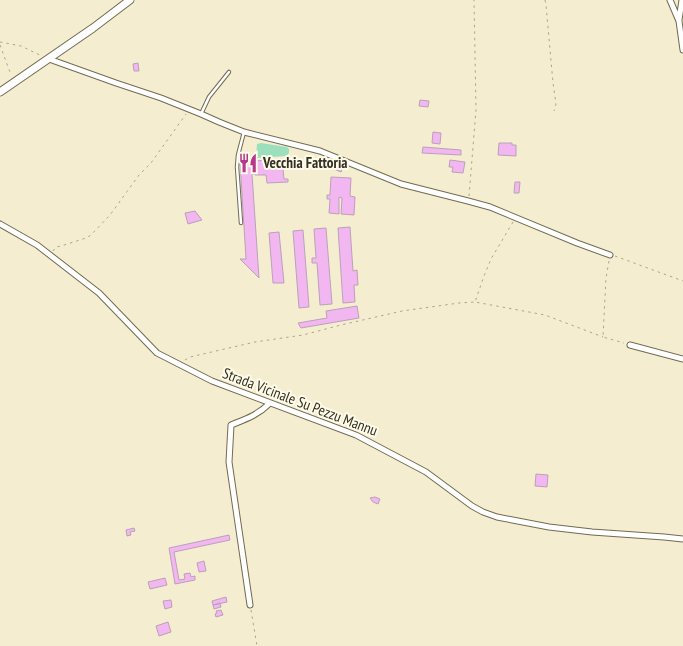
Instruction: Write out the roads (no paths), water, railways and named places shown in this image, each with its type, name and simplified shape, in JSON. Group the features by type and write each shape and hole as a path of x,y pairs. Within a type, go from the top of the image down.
{"main road":[{"path":"0,92 94,28 130,0"}],"street":[{"path":"670,0 679,21 683,50"},
{"path":"679,21 682,0"},
{"path":"49,59 161,98 244,132 320,151 402,184 468,201 516,217 610,255"},
{"name":"Strada Vicinale Su Pezzu Mannu","path":"0,224 37,244 98,293 157,353 212,382 356,435 381,447 426,472 472,506 497,518 549,527 683,540"},
{"path":"630,345 683,359"},
{"path":"250,605 229,462 231,425 262,411 270,403"}],"lane":[{"path":"201,114 209,97 228,72"},
{"path":"241,223 237,167 244,132"}],"place":[{"name":"Vecchia Fattoria","path":"248,163"}]}
